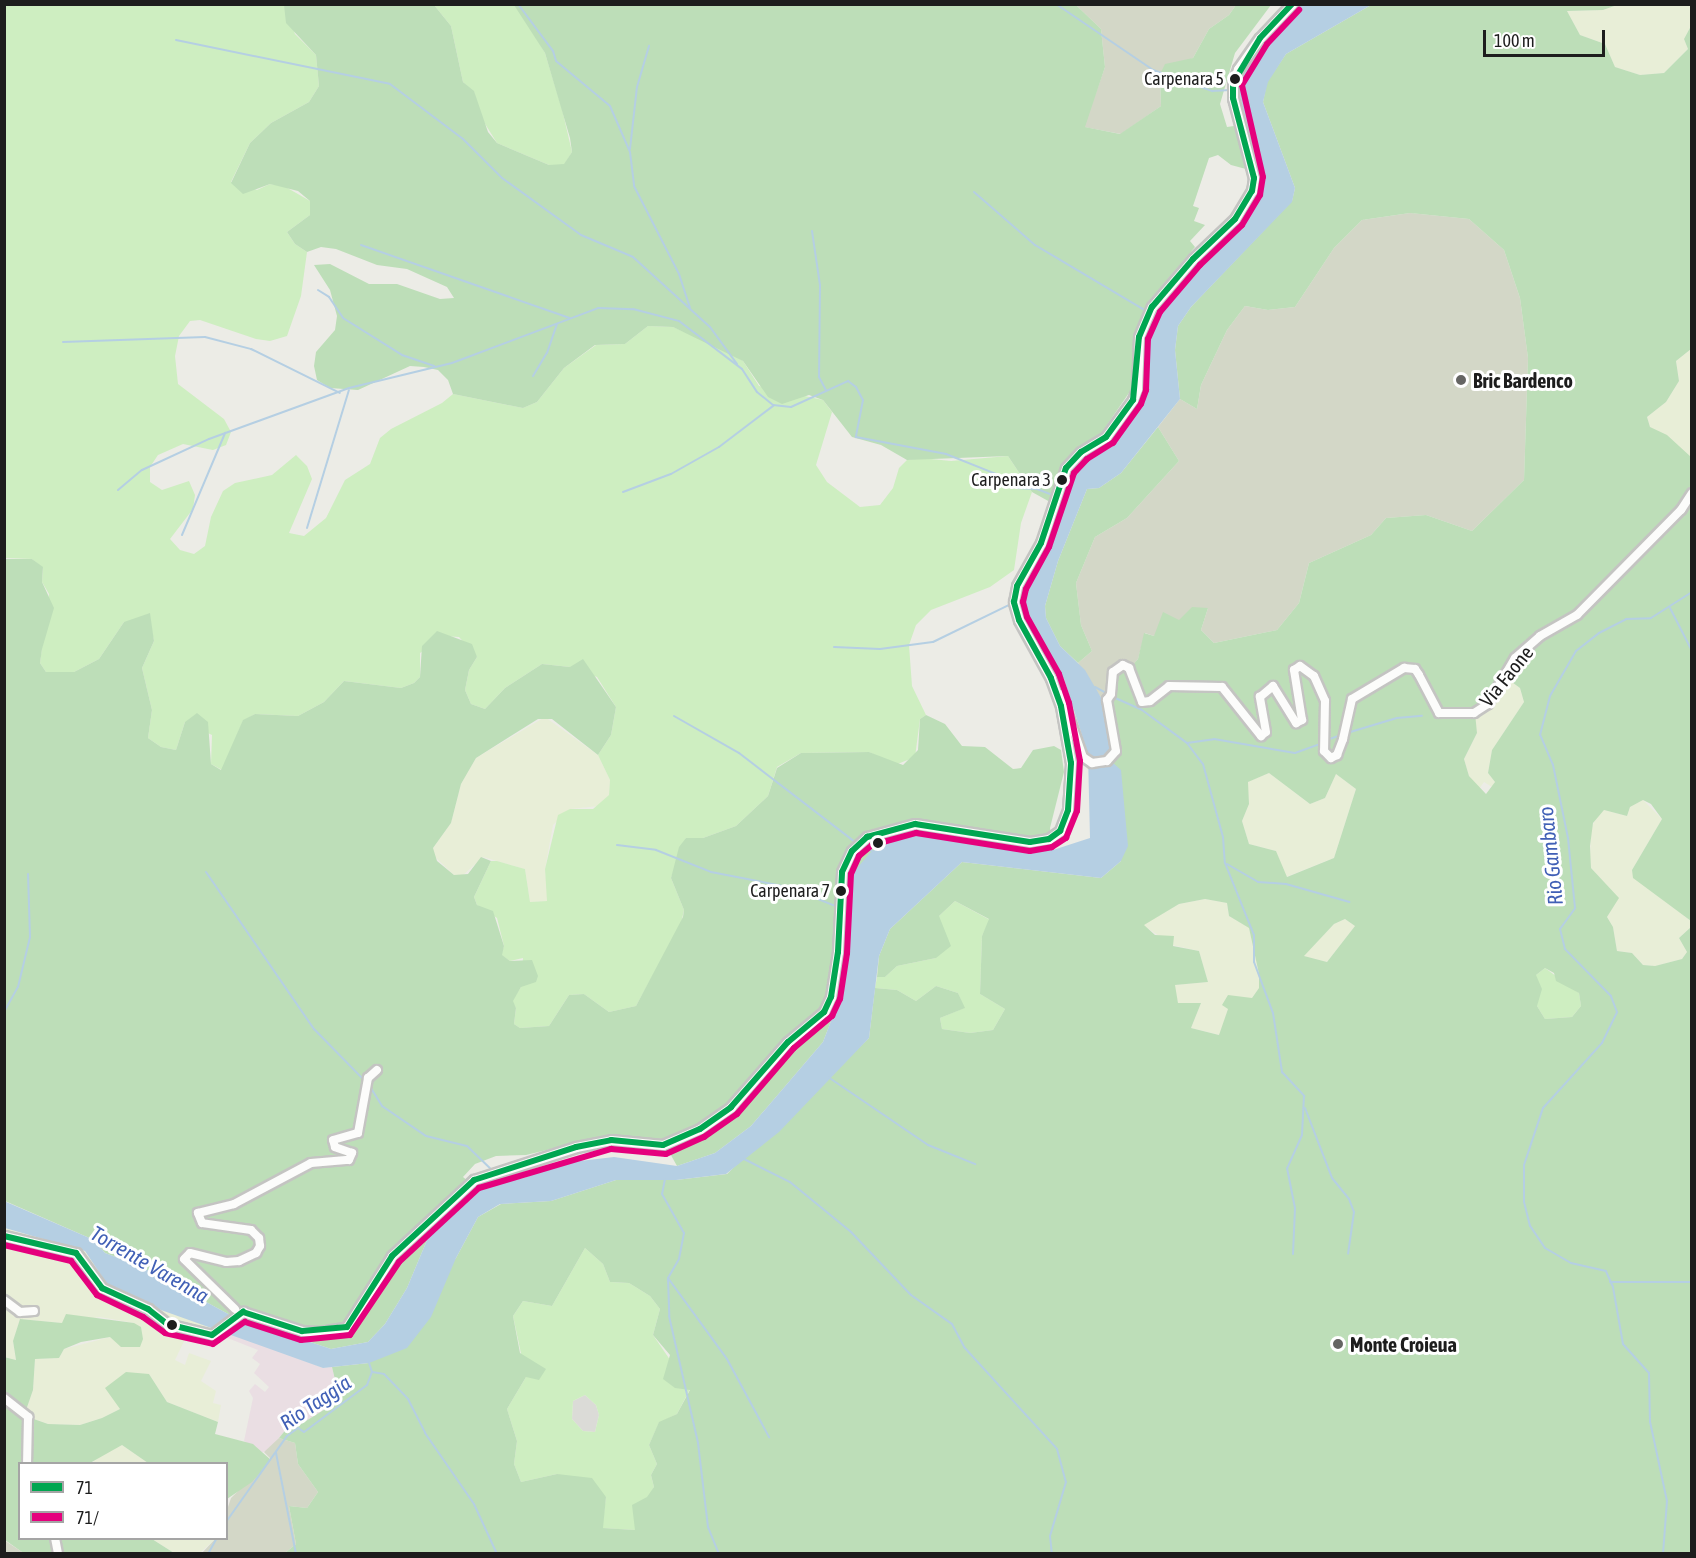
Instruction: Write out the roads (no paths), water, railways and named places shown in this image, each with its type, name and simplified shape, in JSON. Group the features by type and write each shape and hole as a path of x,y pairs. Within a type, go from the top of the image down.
{"street":[{"path":"377,1070 368,1078 358,1133 333,1140 335,1147 352,1153 349,1160 311,1163 234,1204 198,1213 202,1223 251,1230 259,1238 260,1246 256,1253 239,1261 226,1262 190,1252 184,1259 236,1312 260,1314 302,1330 320,1332 347,1327 393,1256 474,1180 576,1147 611,1140 663,1145 714,1120 788,1042 824,1012 831,997 838,952 842,872 852,851 867,837 915,824 1030,842 1049,839 1060,831 1068,810 1071,763 1061,706 1051,678 1019,620 1014,602 1017,586 1041,543 1066,468 1081,452 1106,437 1132,400 1137,389 1139,337 1152,308 1193,259 1235,219 1252,191 1254,178 1233,98 1233,83 1238,69 1260,38 1292,4"},
{"name":"Via Faone","path":"1051,678 1057,683 1085,760 1097,763 1112,758 1117,742 1107,700 1111,694 1113,672 1123,665 1130,668 1142,702 1150,701 1168,686 1222,687 1261,736 1266,732 1260,697 1273,686 1296,723 1302,720 1294,670 1300,666 1314,676 1325,701 1324,751 1331,758 1337,755 1346,732 1352,699 1404,668 1415,669 1439,713 1474,713 1488,704 1515,658 1540,636 1577,615 1681,510 1692,493"},
{"path":"4,1236 76,1253 102,1288 130,1304 148,1308 167,1324 212,1335 219,1332 236,1312"},
{"path":"4,1300 20,1312 34,1311"},
{"path":"4,1398 28,1417 27,1462"}],"water":[{"path":"1299,5 1371,5 1286,54 1268,82 1263,102 1295,188 1292,202 1191,307 1178,326 1175,350 1180,399 1121,473 1099,488 1087,489 1058,561 1045,606 1046,618 1060,646 1085,670 1103,701 1112,762 1121,770 1128,846 1121,861 1101,878 962,862 890,929 879,956 869,1038 779,1132 726,1174 676,1180 616,1180 551,1201 500,1204 478,1217 456,1258 431,1317 407,1348 369,1363 323,1368 161,1310 107,1284 85,1251 5,1228 4,1201 94,1240 105,1253 140,1266 230,1315 331,1349 368,1342 385,1324 407,1288 430,1233 475,1187 524,1178 563,1163 614,1157 677,1166 715,1153 751,1126 823,1042 838,1003 846,891 852,874 870,853 887,842 920,834 1053,850 1090,838 1088,754 1064,679 1021,615 1020,593 1040,566 1069,475 1084,456 1110,445 1138,403 1143,391 1145,340 1157,307 1192,265 1240,222 1256,191 1260,177 1238,88 1247,64"}],"waterway":[{"path":"518,4 553,51 556,61 610,106 630,152 634,186 679,274 690,307"},
{"path":"1056,4 1153,70 1212,91 1230,90"},
{"path":"176,40 390,84 463,139 502,178 581,235 633,257 710,327 737,364"},
{"path":"630,149 637,87 649,46"},
{"path":"974,192 1035,245 1148,312"},
{"path":"812,231 820,285 819,377 826,390"},
{"path":"361,245 570,318"},
{"path":"318,290 329,297 343,318 402,355 434,366"},
{"path":"118,490 142,470 209,439 349,388 452,363 598,308 633,309 679,321 742,369 757,392 773,405 791,407 848,381 856,387 863,400 856,437 946,454 1001,476 1017,488 1037,489 1055,496"},
{"path":"533,376 547,353 557,324"},
{"path":"63,342 205,337 251,349 340,393"},
{"path":"307,528 349,390"},
{"path":"623,492 671,474 719,447 773,406"},
{"path":"182,535 225,433"},
{"name":"Rio Gambaro","path":"1663,1554 1667,1501 1650,1422 1649,1373 1623,1344 1613,1287 1606,1271 1571,1263 1545,1248 1530,1226 1524,1202 1524,1165 1543,1108 1602,1043 1617,1012 1611,996 1565,949 1560,929 1575,908 1568,838 1553,765 1540,735 1550,696 1576,651 1599,633 1626,619 1651,618 1692,592"},
{"path":"834,647 880,649 933,642 1011,604"},
{"path":"1670,608 1692,651"},
{"path":"1095,687 1108,694"},
{"path":"1113,697 1142,710 1187,743 1203,764 1223,837 1225,863 1254,935 1254,962 1273,1013 1282,1072 1304,1096 1302,1135 1287,1168 1295,1208 1293,1254"},
{"path":"674,716 739,753 855,842"},
{"path":"1347,733 1397,718 1422,716"},
{"path":"1327,740 1341,735"},
{"path":"1187,743 1214,739 1295,753 1322,743"},
{"path":"617,845 656,850 711,872 788,887 838,907"},
{"path":"863,847 874,852"},
{"path":"1227,864 1258,882 1286,884 1349,902"},
{"path":"206,872 314,1029 365,1081"},
{"path":"4,1012 18,987 30,937 28,874"},
{"path":"828,1077 928,1145 975,1164"},
{"path":"369,1085 382,1106 426,1136 467,1146 493,1171"},
{"path":"1305,1108 1332,1178 1349,1199 1354,1212 1348,1254"},
{"path":"744,1159 790,1182 851,1232 911,1295 952,1324 964,1347 1057,1449 1066,1482 1050,1536 1052,1554"},
{"path":"665,1179 662,1194 684,1233 679,1259 668,1278 669,1316 698,1443 708,1527 719,1554"},
{"path":"668,1278 727,1359 769,1437"},
{"path":"1610,1282 1692,1282"},
{"name":"Rio Taggia","path":"228,1519 287,1436 298,1428 304,1432 367,1385 372,1372 369,1363"},
{"path":"372,1372 384,1374 408,1399 425,1433 474,1504 497,1554"},
{"path":"276,1453 296,1554"},
{"name":"Rio Taggia","path":"208,1554 216,1540"}],"place":[{"name":"Carpenara 5","path":"1235,79"},
{"name":"Bric Bardenco","path":"1461,380"},
{"name":"Carpenara 3","path":"1062,480"},
{"name":"Carpenara 7","path":"841,891"},
{"name":"Monte Croieua","path":"1338,1344"}],"water label":[{"name":"Torrente Varenna","path":"150,1264"}]}
